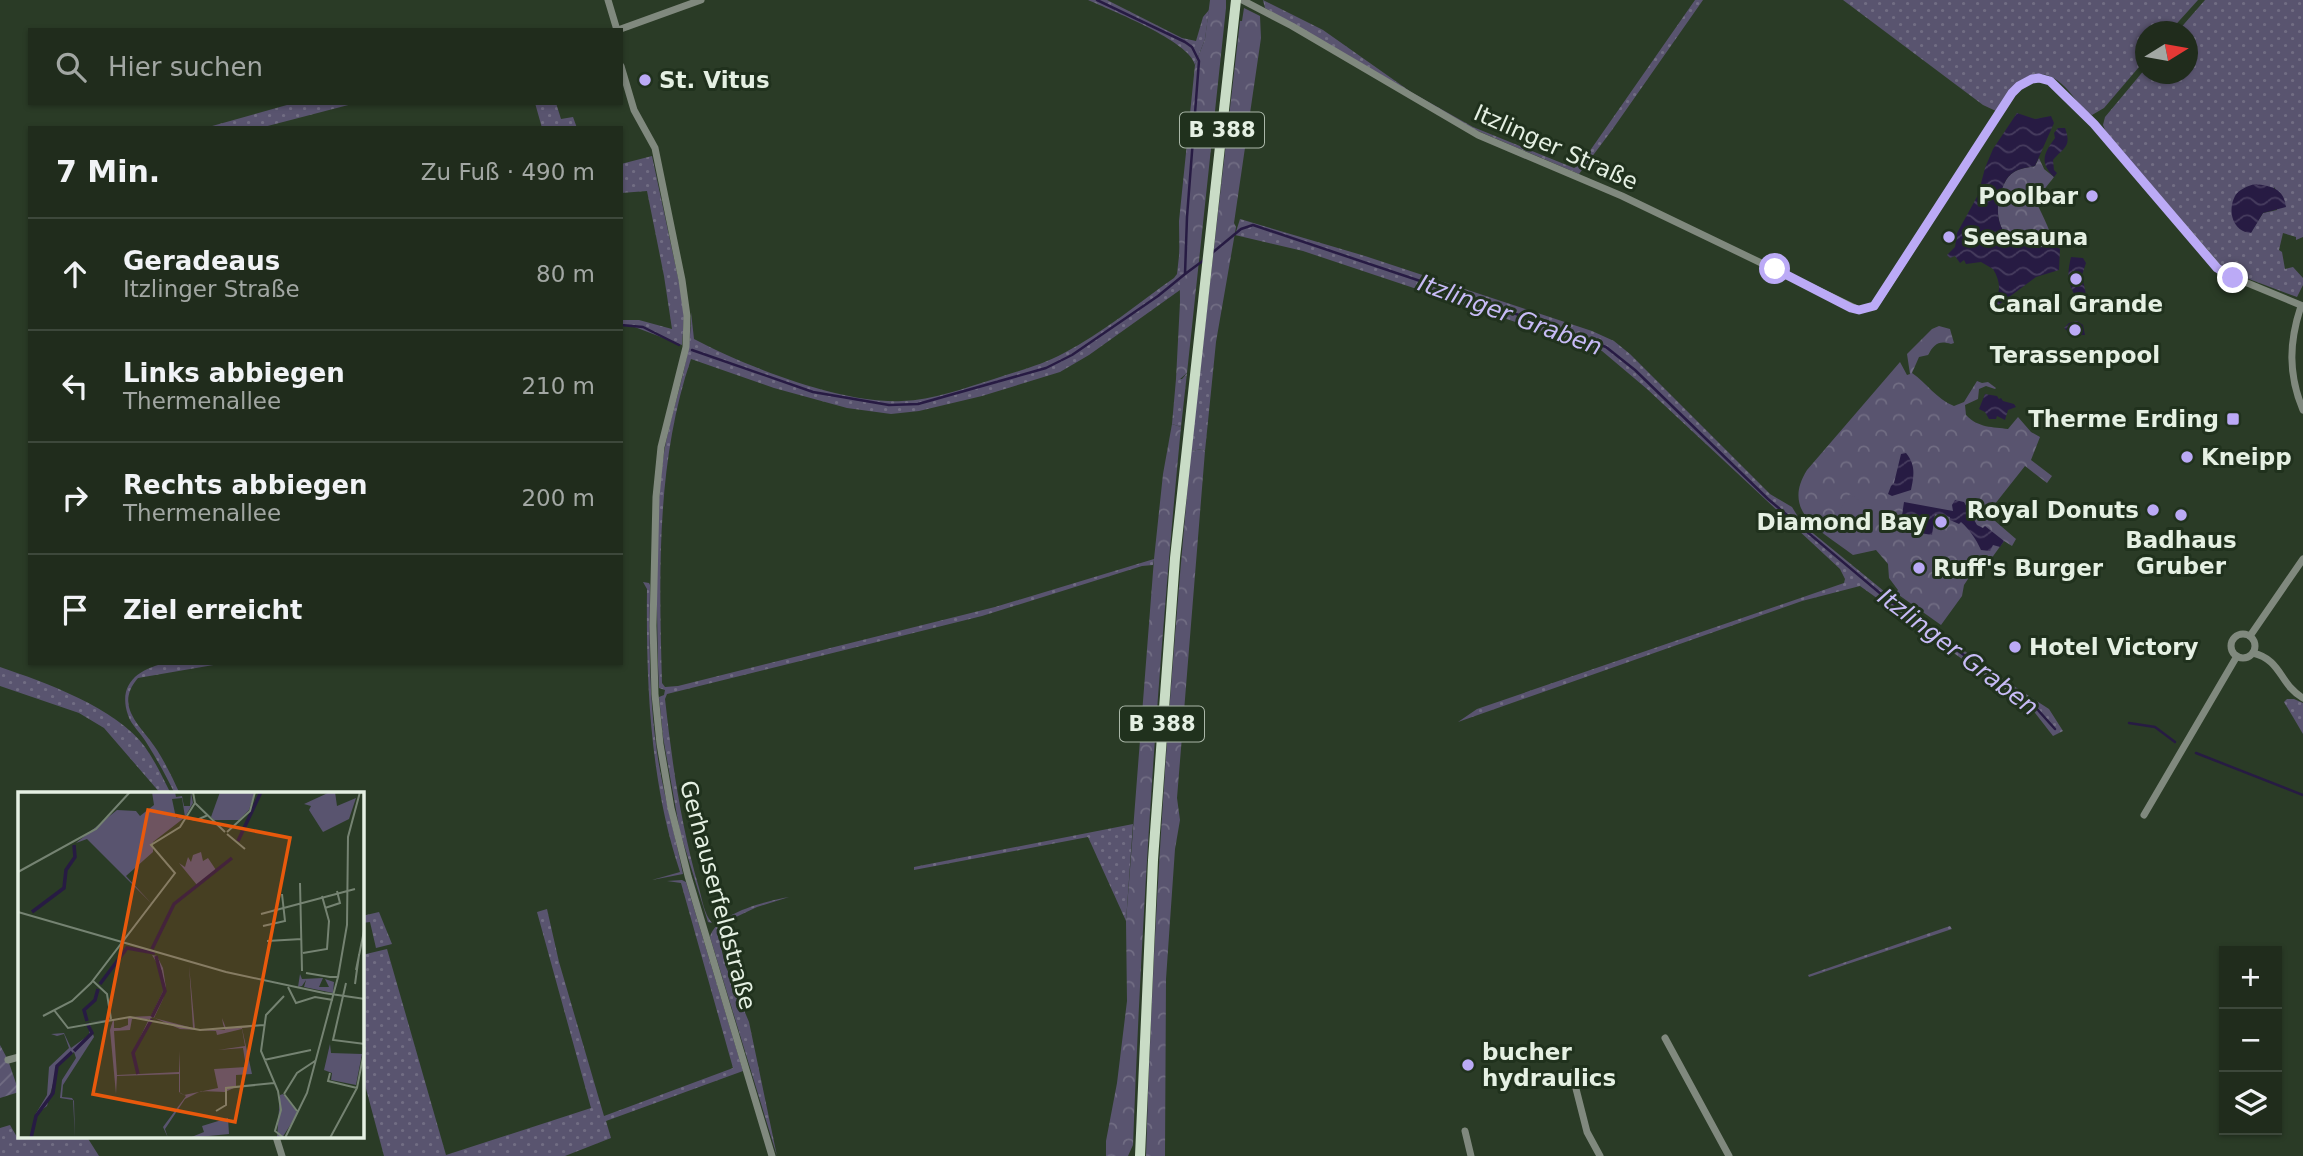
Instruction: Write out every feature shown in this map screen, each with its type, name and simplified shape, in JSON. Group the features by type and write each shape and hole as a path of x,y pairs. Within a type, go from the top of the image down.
{"main road":[{"name":"B 388","path":"1140,1156 1153,860 1175,558 1236,0"}],"street":[{"path":"608,0 616,28"},
{"path":"623,28 701,0"},
{"name":"Itzlinger Straße","path":"1242,0 1292,26 1478,135 1622,196 1817,289 1851,308 1864,309 1874,306 1878,301 2012,93 2026,81 2039,78 2050,81 2094,124 2223,273 2302,306"},
{"name":"Gerhauserfeldstraße","path":"623,73 634,110 655,148 687,316 686,347 661,447 656,497 653,626 660,744 671,808 688,876 772,1156"},
{"path":"2302,306 2293,333 2291,362 2303,411"},
{"path":"2250,636 2303,559"},
{"path":"2253,653 2255,642 2250,636 2238,635 2232,640 2231,648 2237,656 2246,657 2253,653 2265,656 2274,663 2292,691 2303,698"},
{"path":"2144,815 2237,656"},
{"path":"1665,1038 1729,1156"},
{"path":"8,1060 18,1057"},
{"path":"1572,1073 1587,1132 1600,1156"},
{"path":"1465,1131 1471,1156"},
{"path":"276,1138 282,1156"}],"green space":[{"path":"1088,0 1107,0 1182,38 1196,41 1203,17 1209,10 1205,39 1195,65 1190,56 1165,37"},
{"path":"1210,0 1226,0 1226,8 1187,373 1179,380 1176,379 1180,302 1179,221 1195,65 1205,39"},
{"path":"1263,0 1323,30 1411,92 1473,127 1574,168 1580,165 1695,0 1703,0 1579,174 1471,128 1265,8"},
{"path":"1843,0 2198,0 2179,21 2135,21 2135,72 2104,108 2092,115 2065,87 2044,74 2025,78 2017,84 1996,111 1983,105"},
{"path":"2205,0 2303,0 2303,237 2296,240 2296,237 2283,233 2279,250 2282,252 2285,269 2293,267 2303,278 2303,285 2297,297 2225,270 2107,134 2103,125 2105,117 2135,81 2135,84 2198,84 2198,21 2187,21","holes":["2275,187 2277,210 2263,213 2251,232 2245,232"]},
{"path":"1244,8 1260,16 1261,38 1234,223 1236,227 1213,372 1206,372 1200,370 1240,21"},
{"path":"287,105 348,105 268,126 212,126"},
{"path":"536,105 557,105 561,119 573,117 576,126 541,126"},
{"path":"652,156 682,296 682,345 623,325 623,320 639,320 672,329 647,191 623,193 623,163"},
{"path":"2039,158 2044,169 2054,177 2035,201 2054,245 2041,247 2018,243 2009,238 1999,221 1998,209 2001,192 2008,177 2014,172 2035,166"},
{"path":"1240,219 1365,256 1592,331 1614,341 1770,494 1792,507 1803,525 1885,592 1997,675 2049,709 2063,731 2053,736 2032,709 1860,586 1802,601 1458,722 1477,709 1844,583 1845,579 1840,569 1647,389 1602,351 1303,251 1235,235"},
{"path":"1180,247 1180,290 1089,355 1060,372 982,396 919,411 891,414 847,408 774,388 691,359 671,438 662,519 661,642 662,683 665,687 995,607 1154,559 1153,565 1142,566 982,616 667,694 665,699 678,794 702,902 712,923 708,922 680,832 663,737 659,697 664,695 665,690 659,688 658,665 657,562 660,485 666,441 688,349 691,312 694,339 767,372 852,397 914,400 949,393 1030,368 1078,345 1174,278 1177,274"},
{"path":"1939,326 1950,329 1954,343 1940,343 1928,355 1919,357 1912,373 1954,406 1964,402 1977,381 1988,382 1996,388 1986,386 1979,389 1978,399 1965,405 1966,415 1981,425 2008,429 2018,417 2031,432 2040,437 2031,460 2052,476 2047,483 2025,466 1987,514 2016,539 2012,546 2004,541 1991,559 1977,567 1964,585 1962,596 1941,625 1896,593 1898,590 1889,578 1888,564 1876,550 1853,555 1809,520 1802,510 1799,498 1800,485 1807,470 1900,362 1907,375 1910,374 1907,354 1932,329"},
{"path":"1200,370 1213,372 1205,451 1191,451"},
{"path":"1187,373 1181,427 1172,424 1176,379 1182,379"},
{"path":"1172,424 1181,427 1152,786 1133,1145 1128,1156 1106,1156 1127,1001 1126,921 1154,559 1163,474"},
{"path":"1191,451 1205,451 1177,798 1180,820 1175,849 1166,979 1165,1156 1146,1156 1158,891 1176,627"},
{"path":"1850,494 1876,513 1867,526 1841,508"},
{"path":"643,582 650,585 650,669 657,752 683,874 652,880 680,872 656,768 649,696 647,589"},
{"path":"157,665 213,665 138,678 128,698 132,716 160,755 179,792 174,792 150,748 131,722 125,704 128,686 140,673"},
{"path":"0,667 78,698 117,720 145,747 170,792 159,792 104,728 79,713 0,686"},
{"path":"2287,699 2303,703 2303,734 2284,702"},
{"path":"1133,824 1126,921 1088,837 914,870 914,867"},
{"path":"667,881 686,882 743,1071 606,1121 611,1138 565,1156 384,1156 364,1085 364,955 387,949 446,1155 591,1108 537,912 547,909 559,962 604,1116 733,1068 681,883"},
{"path":"789,897 736,917 723,930 721,936 726,967 749,1022 777,1156 710,937 722,921 732,915 756,905"},
{"path":"379,912 392,944 376,948 370,922 364,923 364,916"},
{"path":"1950,926 1952,929 1809,977 1808,975"},
{"path":"0,1045 8,1060 18,1092 0,1098"},
{"path":"10,1125 18,1138 88,1138 99,1156 0,1156 0,1128"}],"water":[{"path":"2017,113 2035,119 2051,116 2054,123 2035,166 2016,171 2005,182 2000,195 1999,220 2009,238 2018,244 2041,248 2054,245 2060,249 2059,270 2036,277 1993,309 1990,305 1997,297 1999,288 1993,269 1981,262 1966,264 1964,260 1960,263 1955,256 1950,258 1947,255 1955,247 1957,233 1978,195 1993,149"},
{"path":"2058,128 2065,128 2068,139 2066,146 2053,160 2057,173 2054,177 2046,167 2045,158"},
{"path":"2255,184 2280,192 2286,207 2263,213 2251,233 2236,225 2232,208 2237,194"},
{"name":"Canal Grande","path":"2071,257 2083,258 2086,263 2082,275 2088,305 2083,308 2070,284"},
{"name":"Terassenpool","path":"2077,321 2083,325 2085,335 2072,335 2064,328"},
{"path":"1985,394 1997,396 2016,407 2008,410 2005,420 1997,416 1996,419 1989,419 1985,412 1979,409"},
{"path":"1906,453 1913,471 1911,490 1892,496 1888,494 1894,483 1901,454"},
{"path":"1955,500 1964,502 1977,525 1983,528 1985,526 2004,541 2000,547 1993,545 1990,551 1981,550 1967,528 1961,522 1959,524 1950,520 1950,517 1935,514 1932,535 1920,533 1921,527 1918,525 1901,522 1904,502 1953,511"}],"waterway":[{"name":"Itzlinger Graben","path":"1097,0 1185,42 1192,47 1199,61 1185,274 1204,260"},
{"name":"Itzlinger Graben","path":"1212,253 1241,229 1253,225 1486,303 1606,347 1635,370 1768,499 1881,594 2037,709 2055,729"},
{"path":"692,350 813,392 889,405 918,404 1046,368 1072,355 1158,296 1185,274"},
{"path":"623,325 643,327 679,345"},
{"name":"Itzlinger Graben","path":"2129,723 2155,727 2175,742"},
{"name":"Itzlinger Graben","path":"2196,753 2303,795"}],"place":[{"name":"St. Vitus","path":"645,80"},
{"name":"Poolbar","path":"2092,196"},
{"name":"Seesauna","path":"1949,237"},
{"name":"Canal Grande","path":"2076,279"},
{"name":"Terassenpool","path":"2075,330"},
{"name":"Therme Erding","path":"2233,419"},
{"name":"Kneipp","path":"2187,457"},
{"name":"Royal Donuts","path":"2153,510"},
{"name":"Badhaus Gruber","path":"2181,515"},
{"name":"Diamond Bay","path":"1941,522"},
{"name":"Ruff's Burger","path":"1919,568"},
{"name":"Hotel Victory","path":"2015,647"},
{"name":"bucher hydraulics","path":"1468,1065"}],"route":[{"path":"1775,269 1851,308 1859,310 1874,306 2012,93 2026,81 2039,78 2050,81 2094,124 2217,268 2233,278"}]}
